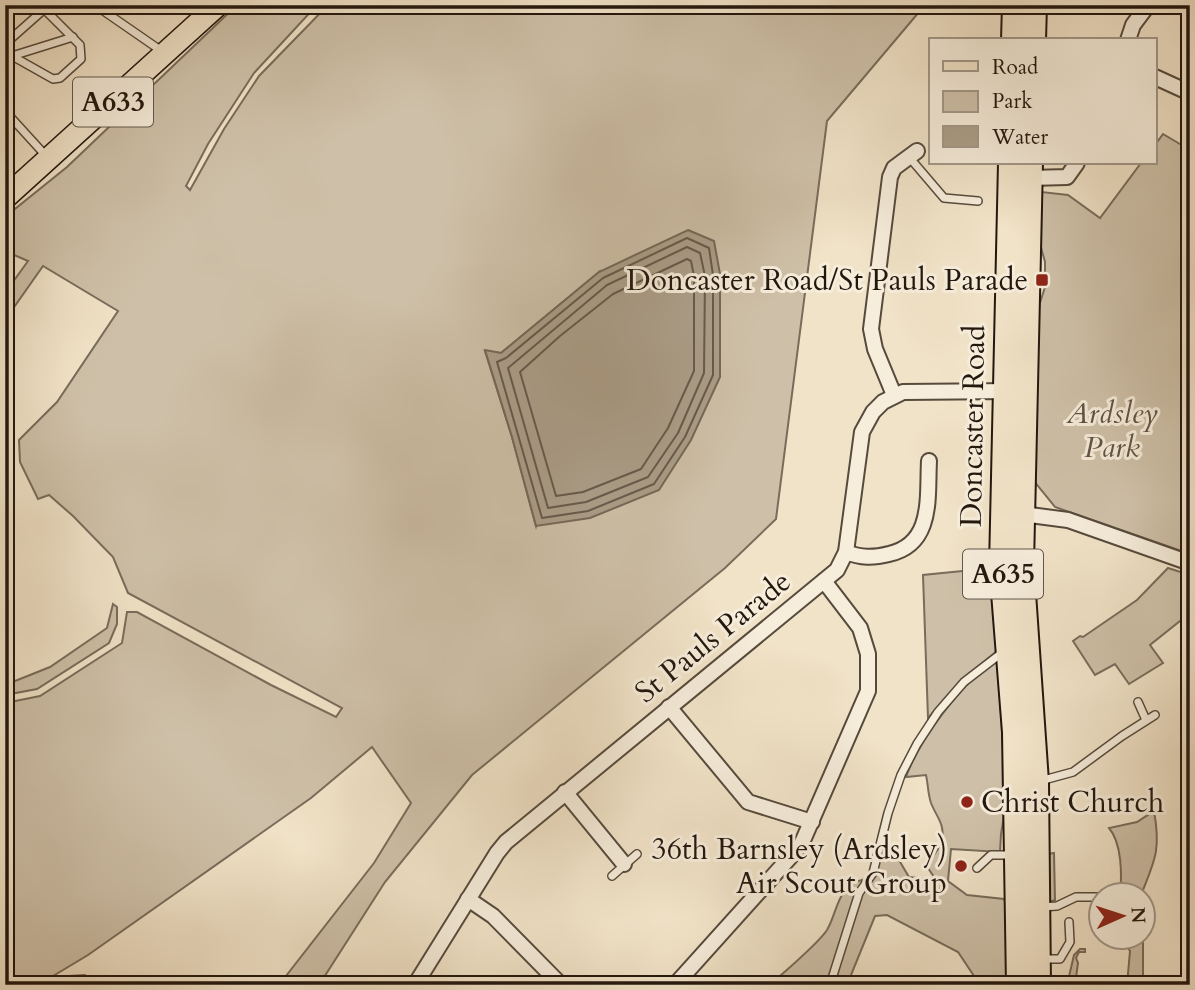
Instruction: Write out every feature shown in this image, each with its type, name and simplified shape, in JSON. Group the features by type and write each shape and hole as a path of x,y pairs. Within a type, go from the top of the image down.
{"highway":[{"path":"1014,38 1015,5"},
{"path":"1033,38 1034,5"},
{"name":"Doncaster Road","path":"1019,985 1031,911 1036,782 1012,509 1023,168"},
{"name":"Doncaster Road","path":"1012,509 1002,567 1015,732 1017,854 1031,911 1038,959 1038,985"}],"main road":[{"name":"A633","path":"5,198 218,5"}],"street":[{"path":"1129,38 1133,24 1148,5"},
{"path":"1156,77 1190,93"},
{"path":"913,154 894,168 890,177 891,209 871,338 894,396 903,392 922,391 1014,391"},
{"path":"1023,168 1067,177 1076,164"},
{"name":"St Pauls Parade","path":"415,985 506,842 836,569 846,552 862,432 873,412 894,396"},
{"path":"846,552 868,558 880,556 908,547 917,539 926,517 929,461"},
{"path":"1012,509 1068,520 1190,563"},
{"path":"675,985 802,845 869,691 868,654 860,628 824,581"},
{"path":"669,707 748,802 811,822"},
{"path":"565,792 624,864"},
{"path":"468,899 493,916 561,985"}],"lane":[{"path":"95,5 142,40 166,54"},
{"path":"5,44 47,8 80,45 81,59 60,78 46,77 9,54"},
{"path":"9,54 73,37"},
{"path":"5,111 49,159"},
{"path":"913,154 944,198 978,201"},
{"path":"830,985 859,893 873,873 901,775 917,744 938,712 964,682 1008,648"},
{"path":"1138,702 1146,720"},
{"path":"1036,782 1073,772 1155,715"},
{"path":"612,876 637,854"},
{"path":"977,868 991,855 1017,854"},
{"path":"1031,911 1057,906 1076,897 1086,897"},
{"path":"1038,959 1060,959 1070,942 1069,922"}],"green space":[{"path":"237,5 317,5 254,73 208,144 186,186 190,190 224,129 259,76 328,5 925,5 827,121 776,519 725,568 472,775 385,882 319,985 279,985 374,863 411,803 372,747 311,798 88,955 38,985 5,985 5,703 40,696 122,643 127,612 137,612 336,717 342,708 128,593 113,557 49,495 38,499 20,462 19,440 57,402 118,311 43,266 5,320 5,293 28,261 5,251 5,217 67,167","holes":["599,272 536,526 485,351 501,353"]},
{"name":"Ardsley Park","path":"1163,134 1190,150 1190,554 1055,507 1033,480 1038,309 1045,287 1045,262 1039,240 1042,192 1068,195 1100,218 1140,164 1156,164 1156,144"},
{"path":"992,568 997,651 963,679 928,718 923,575"},
{"path":"1168,568 1190,575 1190,613 1150,645 1163,663 1129,684 1115,664 1095,675 1073,641 1137,600"},
{"path":"113,604 117,607 117,624 109,643 37,689 5,695 5,685 50,667 107,628"},
{"path":"998,660 1006,804 1000,852 951,849 948,881 967,895 1004,899 1008,910 1008,985 980,985 958,952 887,915 875,916 847,985 770,985 823,936 843,893 856,882 865,879 870,872 878,840 893,850 909,877 936,880 928,868 941,843 941,824 931,803 926,775 906,777 921,747 944,712 971,680"},
{"path":"1154,811 1157,845 1150,873 1147,881 1121,881 1119,851 1109,828 1137,822"},
{"path":"1054,853 1055,900 1049,902 1048,854"},
{"path":"1080,949 1085,949 1085,952 1079,952 1076,958 1078,963 1075,985 1067,985 1074,955"},
{"path":"1130,951 1143,951 1143,985 1127,985"}],"water":[{"path":"688,230 714,241 720,274 720,377 691,440 659,490 590,518 536,526 485,350 501,353 599,272"},
{"path":"85,975 92,985 55,985 69,976"}],"place":[{"name":"Doncaster Road/St Pauls Parade","path":"1042,280"},
{"name":"Christ Church","path":"967,802"},
{"name":"36th Barnsley (Ardsley) Air Scout Group","path":"961,866"}]}
